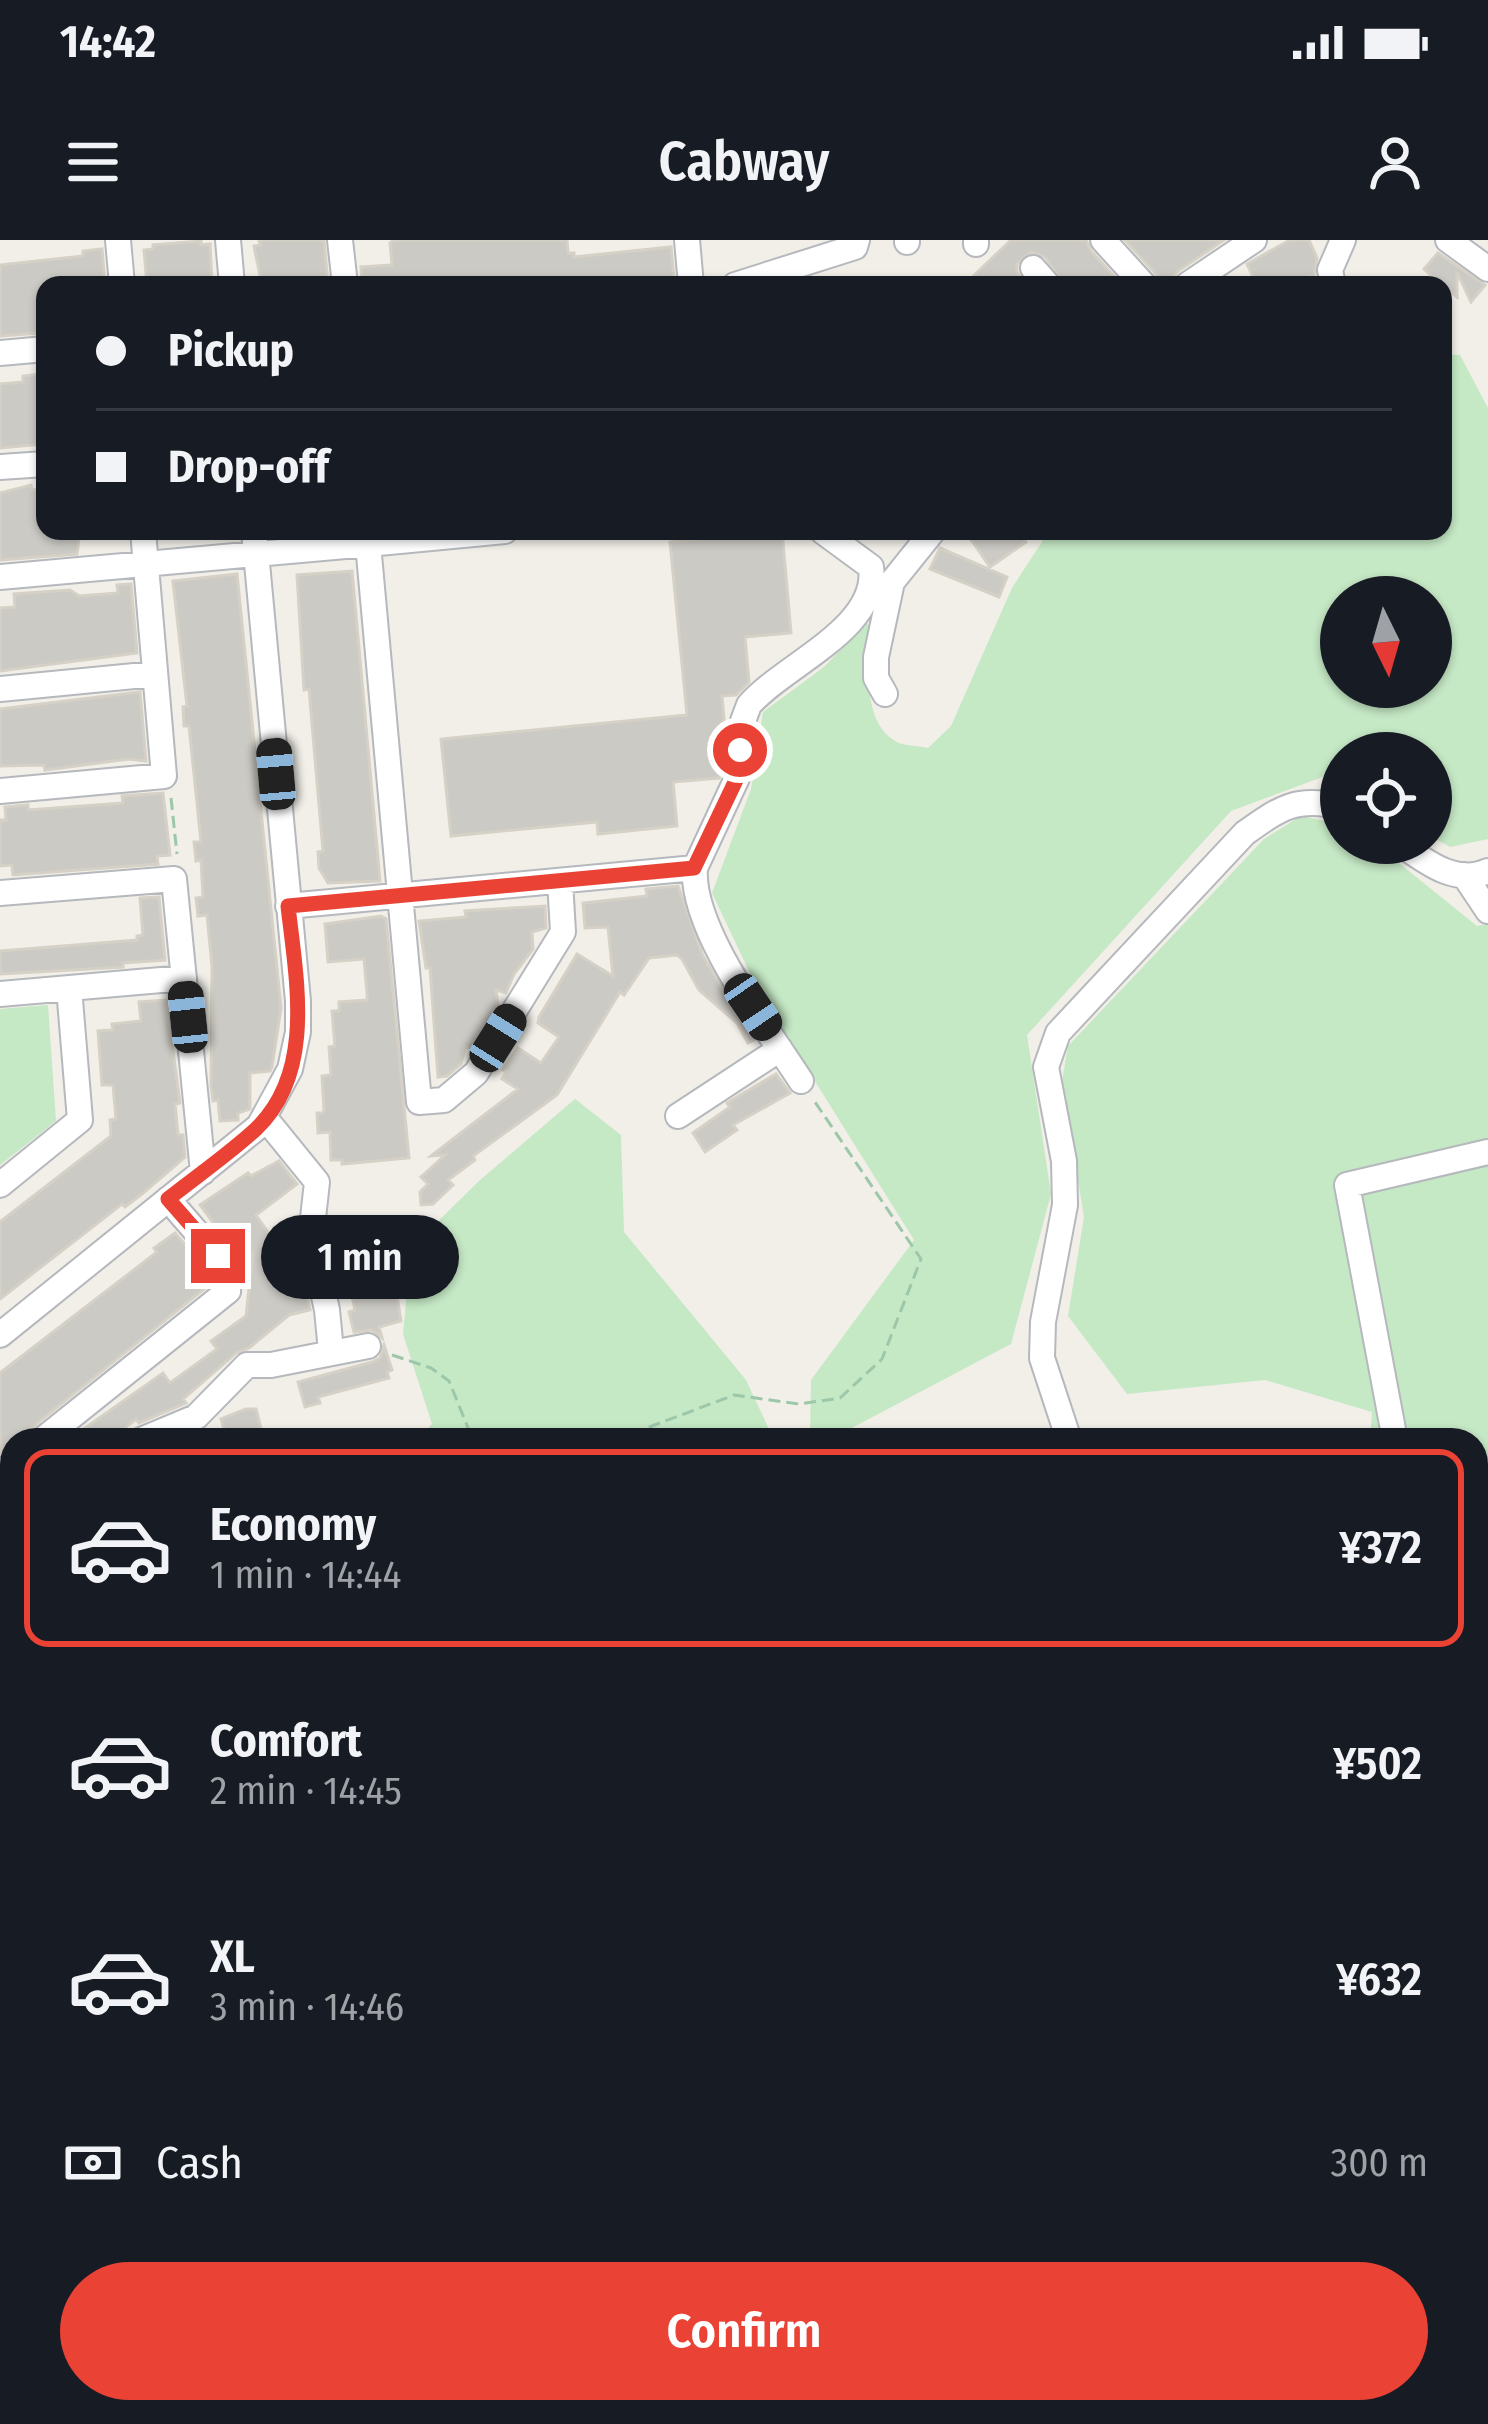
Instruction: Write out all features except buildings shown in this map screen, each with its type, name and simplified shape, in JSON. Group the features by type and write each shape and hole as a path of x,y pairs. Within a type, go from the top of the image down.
{"street":[{"path":"118,240 121,276"},
{"path":"228,240 231,276"},
{"path":"340,240 344,276"},
{"path":"687,240 690,276"},
{"path":"763,276 855,247 857,240"},
{"path":"1102,240 1136,276"},
{"path":"1200,276 1254,240"},
{"path":"1332,276 1343,240"},
{"path":"1448,240 1486,264"},
{"path":"0,353 36,350"},
{"path":"0,467 36,465"},
{"path":"0,791 164,776 144,540"},
{"path":"0,577 146,564 255,543 312,540"},
{"path":"368,540 419,1102 445,1100 476,1073 563,932 560,880"},
{"path":"801,1081 735,980 700,911 694,868 737,778 749,705 844,628 872,593 872,567 834,540"},
{"path":"885,694 876,678 876,657 892,582 926,540"},
{"path":"0,1335 265,1118 290,1069 298,1032 255,543"},
{"path":"0,689 155,674"},
{"path":"1066,1428 1042,1358 1043,1322 1065,1205 1064,1161 1046,1067 1058,1033 1245,833 1280,808 1320,802"},
{"path":"1430,864 1442,872 1476,873 1488,911"},
{"path":"288,906 694,868"},
{"path":"0,893 174,879 203,1172"},
{"path":"0,994 184,978"},
{"path":"0,1185 80,1120 69,988"},
{"path":"678,1116 780,1049"},
{"path":"265,1118 317,1182 311,1236 332,1351"},
{"path":"1393,1428 1346,1185 1488,1152"},
{"path":"57,1428 228,1291 218,1256 168,1199"},
{"path":"170,1428 196,1417 247,1365 271,1365 368,1346"}],"path":[{"path":"164,776 170,787 178,864 174,879"},
{"path":"647,1428 734,1395 799,1404 840,1398 882,1359 921,1259 801,1081"},
{"path":"368,1346 431,1368 449,1381 468,1428"}],"green space":[{"path":"1452,355 1460,355 1488,408 1488,839 1452,847 1452,732 1320,732 1320,778 1231,811 1027,1035 1051,1194 1011,1344 852,1428 810,1428 811,1380 914,1240 758,990 712,893 751,789 763,712 824,667 867,623 871,629 872,708 887,734 899,743 928,748 951,726 1012,588 1043,540 1452,540"},
{"path":"1301,816 1320,820 1320,864 1400,864 1477,926 1488,924 1488,1428 1371,1428 1372,1412 1265,1380 1127,1394 1068,1316 1084,1217 1062,1081 1068,1046 1264,839"},
{"path":"48,1005 56,1121 0,1165 0,1009"},
{"path":"575,1099 621,1135 624,1232 746,1380 768,1428 428,1428 432,1424 403,1334 411,1248 479,1181"}],"route":[{"path":"218,1256 168,1199 260,1126 290,1069 298,1032 298,1001 288,906 694,868 737,778 740,750"}]}
